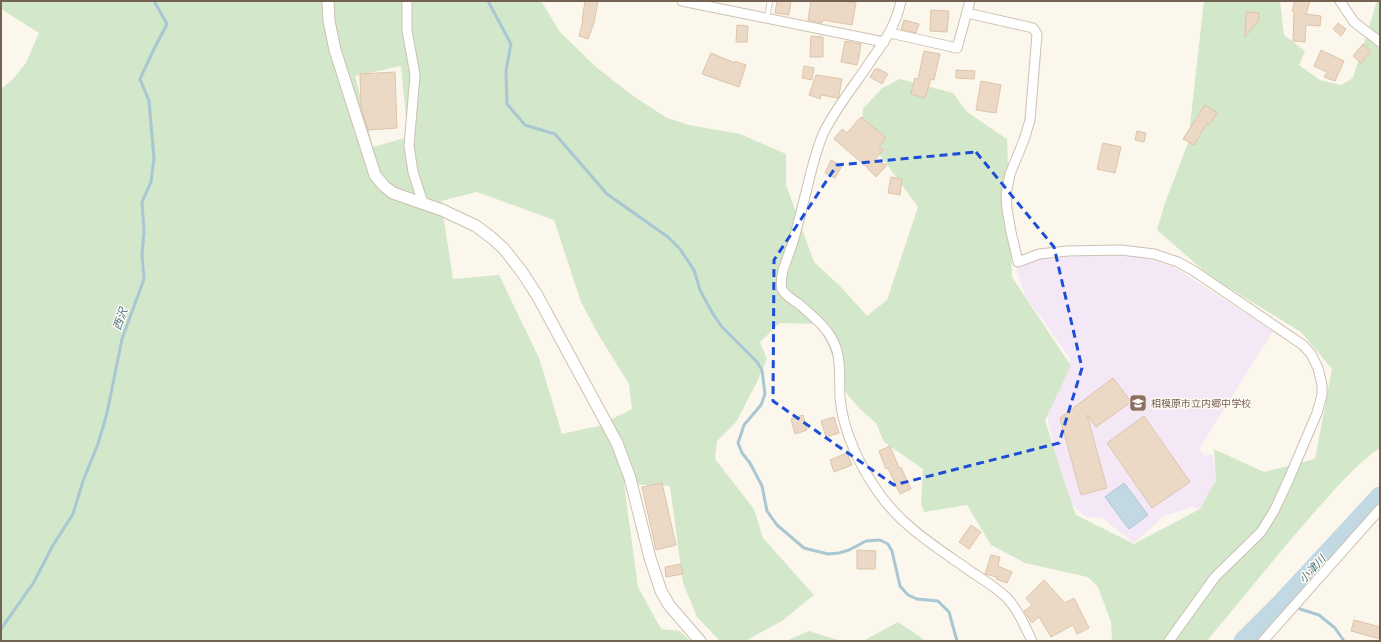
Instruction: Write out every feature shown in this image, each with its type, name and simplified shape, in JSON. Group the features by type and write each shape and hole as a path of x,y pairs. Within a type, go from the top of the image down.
{"street":[{"path":"328,1 329,21 334,50 375,175 384,186 393,193 423,203 467,221 485,232 514,260 530,284 617,443 630,478 650,558 661,591 669,605 700,641"},
{"path":"407,1 407,30 415,75 409,146 413,172 423,203"},
{"path":"682,1 884,42"},
{"path":"901,1 897,18 890,33 848,95 822,138 812,168 792,246 784,269 781,287 785,293 822,325 836,346 840,397 846,426 874,487 897,515 916,532 1004,595 1017,612 1032,641"},
{"path":"890,33 957,48 970,1"},
{"path":"1340,1 1354,22 1380,42"},
{"path":"967,13 1033,28 1037,34 1030,120 1024,140 1010,174 1006,194 1011,232 1018,262 1039,254 1052,252 1121,250 1146,252 1169,259 1202,275 1303,345 1311,354 1319,372 1322,385 1322,395 1317,414 1274,511 1261,532 1215,577 1169,641"},
{"path":"1263,641 1380,509"}],"lane":[{"path":"767,18 770,1"}],"highlighted area":[{"path":"976,152 1054,247 1082,368 1059,443 894,485 773,401 774,260 837,165"}],"shaded area":[{"name":"相模原市立内郷中学校","path":"1127,252 1174,267 1273,331 1199,449 1205,456 1212,454 1216,477 1204,510 1192,507 1164,516 1134,543 1102,518 1086,517 1065,498 1047,415 1052,392 1071,360 1025,295 1015,265 1040,259"}],"green space":[{"path":"3,1 541,1 560,32 596,67 633,96 667,118 689,125 740,134 786,154 786,185 814,262 841,287 867,316 887,300 918,207 861,129 863,109 882,88 900,79 953,93 967,112 1007,139 1012,277 1071,366 1045,420 1076,515 1134,544 1200,509 1216,480 1214,449 1264,472 1315,459 1332,369 1301,332 1211,277 1157,230 1165,203 1188,143 1204,1 1280,1 1284,35 1305,51 1299,65 1320,80 1341,85 1353,78 1377,1 1380,1 1380,448 1355,468 1333,491 1207,641 1112,641 1111,622 1098,587 1088,577 1025,563 991,545 967,505 924,512 921,504 923,469 884,442 876,423 859,408 847,394 829,347 817,324 780,323 760,342 767,359 736,422 717,441 715,459 754,509 763,538 814,595 782,621 745,641 720,641 697,617 683,583 670,486 624,484 638,587 661,629 680,631 690,641 1,641 1,89 13,79 26,63 39,33 1,9","holes":["401,66 408,137 373,147 355,76","477,192 554,220 581,302 598,334 629,384 632,409 598,426 562,434 539,358 499,275 453,279 441,201"]},
{"path":"898,622 926,641 863,641"},
{"path":"809,631 841,641 786,641"}],"water":[{"path":"1124,483 1148,515 1129,529 1105,497"}],"building":[{"path":"585,1 598,1 594,23 588,39 579,36 583,21"},
{"path":"777,1 791,1 789,15 775,13"},
{"path":"811,1 842,1 856,3 852,25 823,20 822,23 808,20"},
{"path":"1295,1 1310,1 1306,14 1321,16 1320,26 1306,25 1305,42 1293,41 1294,11 1292,11"},
{"path":"931,10 949,11 947,32 930,31"},
{"path":"1246,12 1259,13 1259,20 1245,37"},
{"path":"904,20 919,24 916,33 901,29"},
{"path":"1338,23 1346,29 1341,36 1333,29"},
{"path":"737,25 748,26 747,42 736,42"},
{"path":"811,36 823,37 823,57 810,57"},
{"path":"845,41 861,44 857,65 841,62"},
{"path":"1363,44 1371,51 1361,63 1353,56"},
{"path":"1321,50 1344,61 1335,81 1324,77 1327,72 1314,66"},
{"path":"924,51 940,54 934,80 931,79 925,98 911,94 915,78 918,79"},
{"path":"711,53 735,63 735,61 746,65 739,87 702,74"},
{"path":"804,66 814,68 812,80 802,78"},
{"path":"875,69 879,69 888,74 882,84 870,77"},
{"path":"956,70 975,71 974,79 956,78"},
{"path":"395,72 397,128 368,130 361,107 360,74"},
{"path":"816,75 842,79 838,98 821,95 820,99 809,95"},
{"path":"981,81 1001,85 996,113 976,110"},
{"path":"1205,105 1217,113 1209,125 1207,123 1194,145 1183,139"},
{"path":"861,117 886,138 879,147 883,150 874,161 887,165 876,177 868,168 834,139 842,129 847,133"},
{"path":"1137,131 1146,133 1144,142 1135,140"},
{"path":"1103,143 1121,147 1115,173 1097,169"},
{"path":"831,160 842,166 835,178 825,173"},
{"path":"891,177 902,179 900,195 888,193"},
{"path":"1113,378 1131,402 1096,427 1087,415 1107,488 1081,495 1060,418"},
{"path":"803,415 807,430 795,434 791,419"},
{"path":"1144,416 1190,482 1152,508 1107,443"},
{"path":"834,417 839,433 826,437 821,421"},
{"path":"890,446 899,468 901,467 911,489 900,494 888,468 886,469 879,451"},
{"path":"847,453 852,465 834,472 830,460"},
{"path":"662,483 676,545 656,550 642,487"},
{"path":"971,525 981,532 969,549 959,542"},
{"path":"857,550 876,551 875,569 857,569"},
{"path":"991,555 1000,557 998,566 1012,572 1007,583 996,579 997,577 985,574"},
{"path":"681,564 683,574 666,577 665,567"},
{"path":"1044,580 1065,603 1074,598 1089,628 1077,634 1073,625 1051,637 1039,617 1032,623 1024,611 1032,605 1026,598"},
{"path":"1354,620 1380,627 1380,639 1351,631"}],"waterway":[{"name":"西沢","path":"1,629 34,582 52,547 73,514 83,481 98,444 107,413 122,339 144,279 142,254 144,232 142,202 151,182 154,158 149,101 140,79 167,24 154,1"},
{"path":"488,1 511,44 506,71 507,104 525,125 555,134 607,194 668,237 680,249 694,270 700,290 713,314 722,327 757,362 762,370 765,394 761,405 744,425 738,443 742,453 750,463 762,486 767,511 777,525 804,548 828,554 849,550 866,541 880,540 888,544 892,551 900,586 908,595 917,599 938,601 949,612 957,641"},
{"name":"小津川","path":"1243,641 1281,603 1380,496"},
{"name":"小津川","path":"1281,603 1285,604"},
{"path":"1300,609 1319,615 1335,628 1344,641"}],"place":[{"name":"相模原市立内郷中学校","path":"1138,403"}]}
